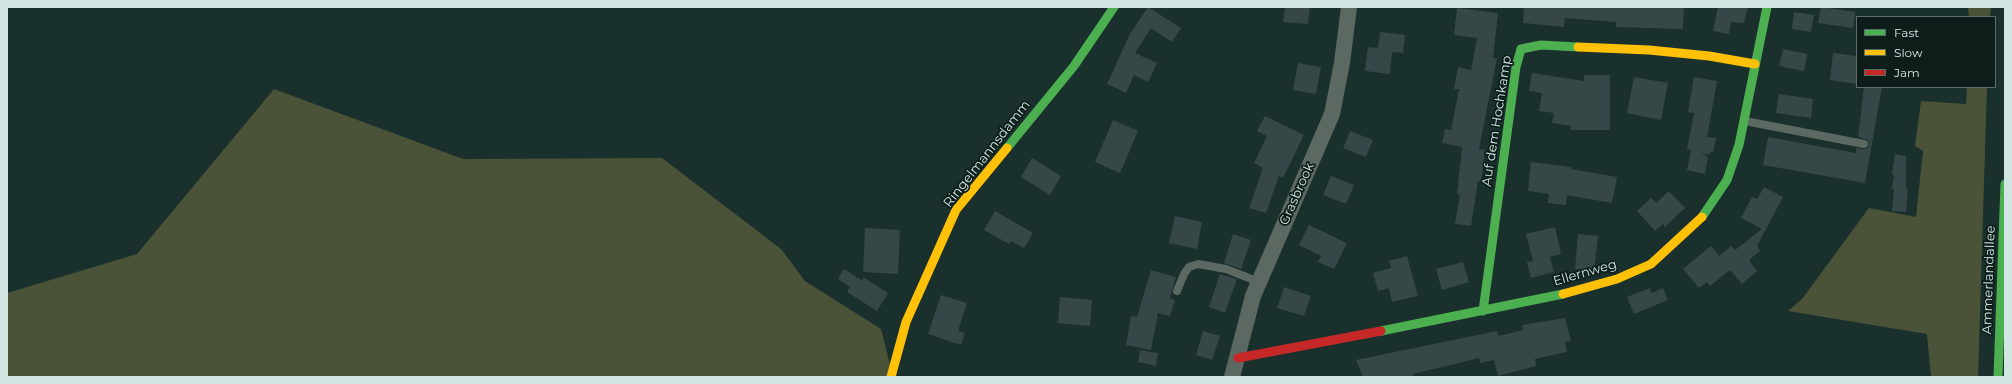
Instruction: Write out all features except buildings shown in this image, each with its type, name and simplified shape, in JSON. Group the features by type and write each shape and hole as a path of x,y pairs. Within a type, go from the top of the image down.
{"street":[{"name":"Ringelmannsdamm","path":"890,377 906,322 956,210 1074,66 1114,7"},
{"name":"Grasbrook","path":"1232,377 1253,296 1332,114 1342,63 1349,7"},
{"name":"Ellernweg","path":"1238,358 1483,311 1585,289 1617,279 1650,264 1704,215 1726,180 1738,145 1744,121 1767,7"},
{"name":"Auf dem Hochkamp","path":"1483,311 1516,68 1521,49 1541,45 1649,50 1709,56 1755,64"},
{"name":"Ammerlandallee","path":"1998,377 2005,184"}],"lane":[{"path":"1744,121 1864,144"},
{"path":"1177,292 1186,270 1189,267 1198,264 1226,270 1259,282"}],"green space":[{"path":"1968,7 1991,7 1990,16 1969,16"},
{"path":"1967,88 1987,88 1978,377 1931,377 1927,334 1788,311 1802,299 1869,208 1916,217 1923,151 1915,146 1921,101 1966,104"},
{"path":"274,89 463,159 662,158 781,249 805,281 881,329 893,377 7,377 7,293 137,254"}],"traffic: fast":[{"path":"1007,148 1074,66 1114,7"},
{"path":"1702,217 1727,180 1739,145 1767,7"},
{"path":"1483,311 1516,67 1521,49 1541,45 1578,47"},
{"path":"1998,377 2005,184"},
{"path":"1381,331 1563,294"}],"traffic: slow":[{"path":"1578,47 1649,50 1709,56 1755,64"},
{"path":"891,377 906,322 956,210 1007,148"},
{"path":"1563,294 1617,279 1651,264 1702,217"}],"traffic: jam":[{"path":"1238,358 1381,331"}]}
